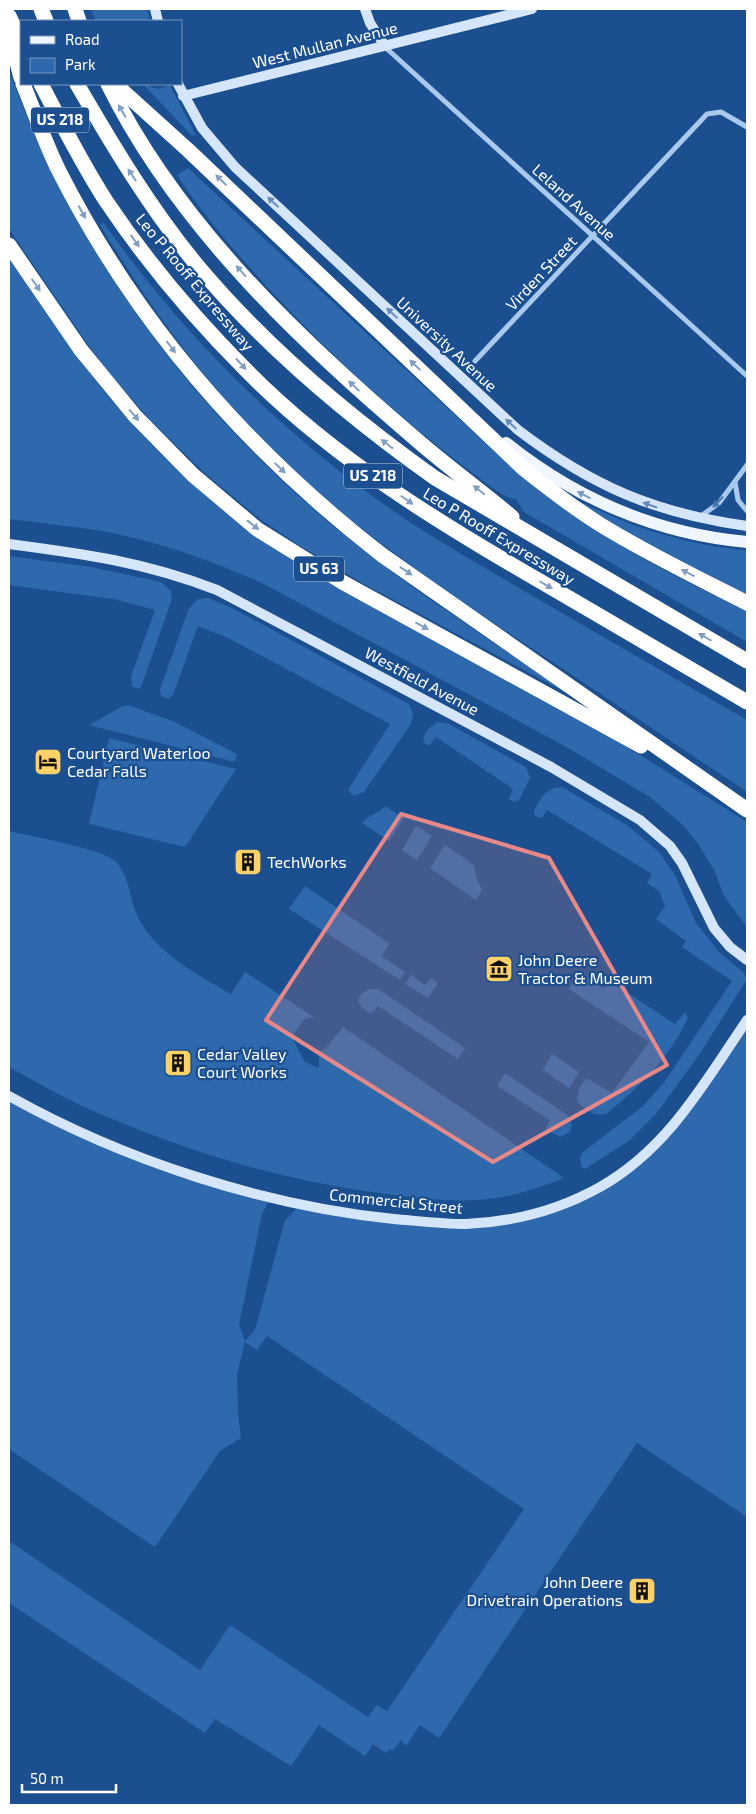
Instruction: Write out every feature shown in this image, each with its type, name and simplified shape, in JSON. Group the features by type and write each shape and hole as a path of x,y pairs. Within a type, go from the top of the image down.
{"highway":[{"path":"9,14 22,20"},
{"path":"9,14 20,42"},
{"path":"9,31 20,74"},
{"path":"23,85 58,169 99,244 144,311 183,363 264,453 338,520 382,555 716,788"},
{"name":"Leo P Rooff Expressway","path":"42,85 79,157 137,244 208,330 249,373 332,445 418,508 462,536 747,702"},
{"name":"Leo P Rooff Expressway","path":"77,85 108,139 165,223 196,264 232,304 302,374 387,444 435,478 544,544 747,661"},
{"path":"109,85 141,143 167,181 208,234 307,341 420,443 544,544"},
{"path":"116,85 188,150 524,469 566,502 640,548 747,603"},
{"name":"US 63","path":"9,244 81,350 135,416 193,475 257,529 342,582 716,788 747,810"}],"main road":[{"path":"9,64 20,46"},
{"path":"450,398 529,462 553,478 608,507 690,534 747,542"}],"street":[{"path":"365,9 370,23 385,46"},
{"name":"West Mullan Avenue","path":"183,96 532,9"},
{"name":"Leland Avenue","path":"385,46 747,376"},
{"name":"University Avenue","path":"178,85 202,128 235,167 518,430 564,464 613,490 668,511 747,526"},
{"name":"Virden Street","path":"475,361 707,114 721,112 747,128"},
{"path":"697,518 719,503 747,465"},
{"path":"735,482 738,500 747,511"},
{"name":"Westfield Avenue","path":"9,544 119,560 185,578 217,590 551,767 640,820 665,841 682,863 714,928 730,947 747,960"},
{"name":"Commercial Street","path":"9,1096 83,1134 146,1158 301,1206 364,1216 466,1224 538,1213 570,1202 602,1186 630,1166 658,1143 681,1119 747,1020"}],"highlighted area":[{"path":"401,814 549,858 667,1065 493,1162 266,1020"}],"green space":[{"path":"91,9 147,9 150,20 96,20"},
{"path":"10,74 46,160 86,236 146,327 215,412 291,489 332,525 390,571 574,697 362,583 294,542 260,519 207,475 151,421 108,372 9,229"},
{"path":"144,85 158,89 170,85 196,135 192,136"},
{"path":"188,168 497,454 529,480 562,506 631,551 674,575 747,611 747,642 524,512 516,499 505,496 414,427 316,338 245,263 177,175"},
{"path":"103,222 166,304 200,343 274,415 353,481 395,512 443,543 747,720 747,792 453,595 372,537 320,495 257,435 200,369 147,299 100,225"},
{"path":"9,257 59,330 111,400 155,449 229,514 309,572 616,740 747,822 747,927 724,896 715,872 699,845 683,825 650,797 563,745 262,583 228,569 140,539 108,532 9,519"},
{"path":"583,503 642,528 684,540 747,550 747,596 638,540"},
{"path":"9,556 91,567 161,582 171,591 172,599 141,687 138,689 132,686 131,676 155,610 114,599 9,585"},
{"path":"208,598 234,609 409,704 413,714 411,724 364,792 354,796 348,790 390,724 228,638 198,626 173,695 168,699 161,696 160,689 189,608 198,599"},
{"path":"128,705 175,722 237,754 235,762 89,725"},
{"path":"439,722 449,724 526,767 530,778 519,800 514,802 509,799 513,789 436,737 429,746 424,743 423,740 427,730"},
{"path":"109,738 236,769 185,847 89,824"},
{"path":"562,787 627,825 659,852 675,875 696,923 720,953 743,972 747,979 699,1055 656,1114 630,1140 585,1169 581,1167 580,1157 583,1152 643,1106 663,1084 732,981 682,947 686,941 656,919 665,906 659,891 647,883 652,874 547,810 542,818 535,816 534,811 544,795 552,789"},
{"path":"385,806 404,818 389,841 362,823"},
{"path":"416,826 432,836 417,860 402,850"},
{"path":"9,831 96,852 108,856 115,861 126,879 136,913 143,927 177,961 231,994 245,972 314,1017 303,1020 292,1038 305,1062 319,1068 319,1051 326,1048 343,1027 564,1178 510,1195 473,1200 400,1196 308,1181 231,1161 118,1122 54,1092 9,1067"},
{"path":"445,845 474,865 477,880 482,890 476,900 430,868"},
{"path":"305,886 390,944 381,956 405,972 400,980 289,909"},
{"path":"580,972 604,988 609,981 675,1024 685,1012 688,1018 672,1046 653,1071 630,1094 606,1114 602,1115 589,1111 579,1103 577,1099 579,1088 586,1078 612,1093 649,1042 569,989"},
{"path":"411,975 425,985 431,978 438,983 428,998 405,984"},
{"path":"369,989 378,989 465,1048 458,1059 378,1006 371,1014 362,1008 358,1001 360,995"},
{"path":"747,1020 747,1517 637,1443 439,1738 420,1725 406,1746 401,1740 393,1751 389,1749 386,1753 373,1744 365,1756 319,1725 291,1766 215,1719 205,1733 9,1603 9,1541 200,1670 230,1625 368,1717 377,1705 387,1711 524,1509 267,1336 257,1350 245,1342 237,1374 241,1438 220,1451 155,1547 9,1449 9,1096 83,1134 271,1197 262,1214 239,1325 245,1341 255,1330 285,1220 301,1205 466,1224 570,1202 658,1143"},
{"path":"552,1054 579,1072 569,1088 543,1070"},
{"path":"505,1073 567,1115 572,1124 570,1132 560,1137 545,1129 550,1120 497,1086"}],"place":[{"name":"Courtyard Waterloo Cedar Falls","path":"48,762"},
{"name":"TechWorks","path":"248,862"},
{"name":"John Deere Tractor & Museum","path":"499,969"},
{"name":"Cedar Valley Court Works","path":"178,1063"},
{"name":"John Deere Drivetrain Operations","path":"642,1591"}]}
